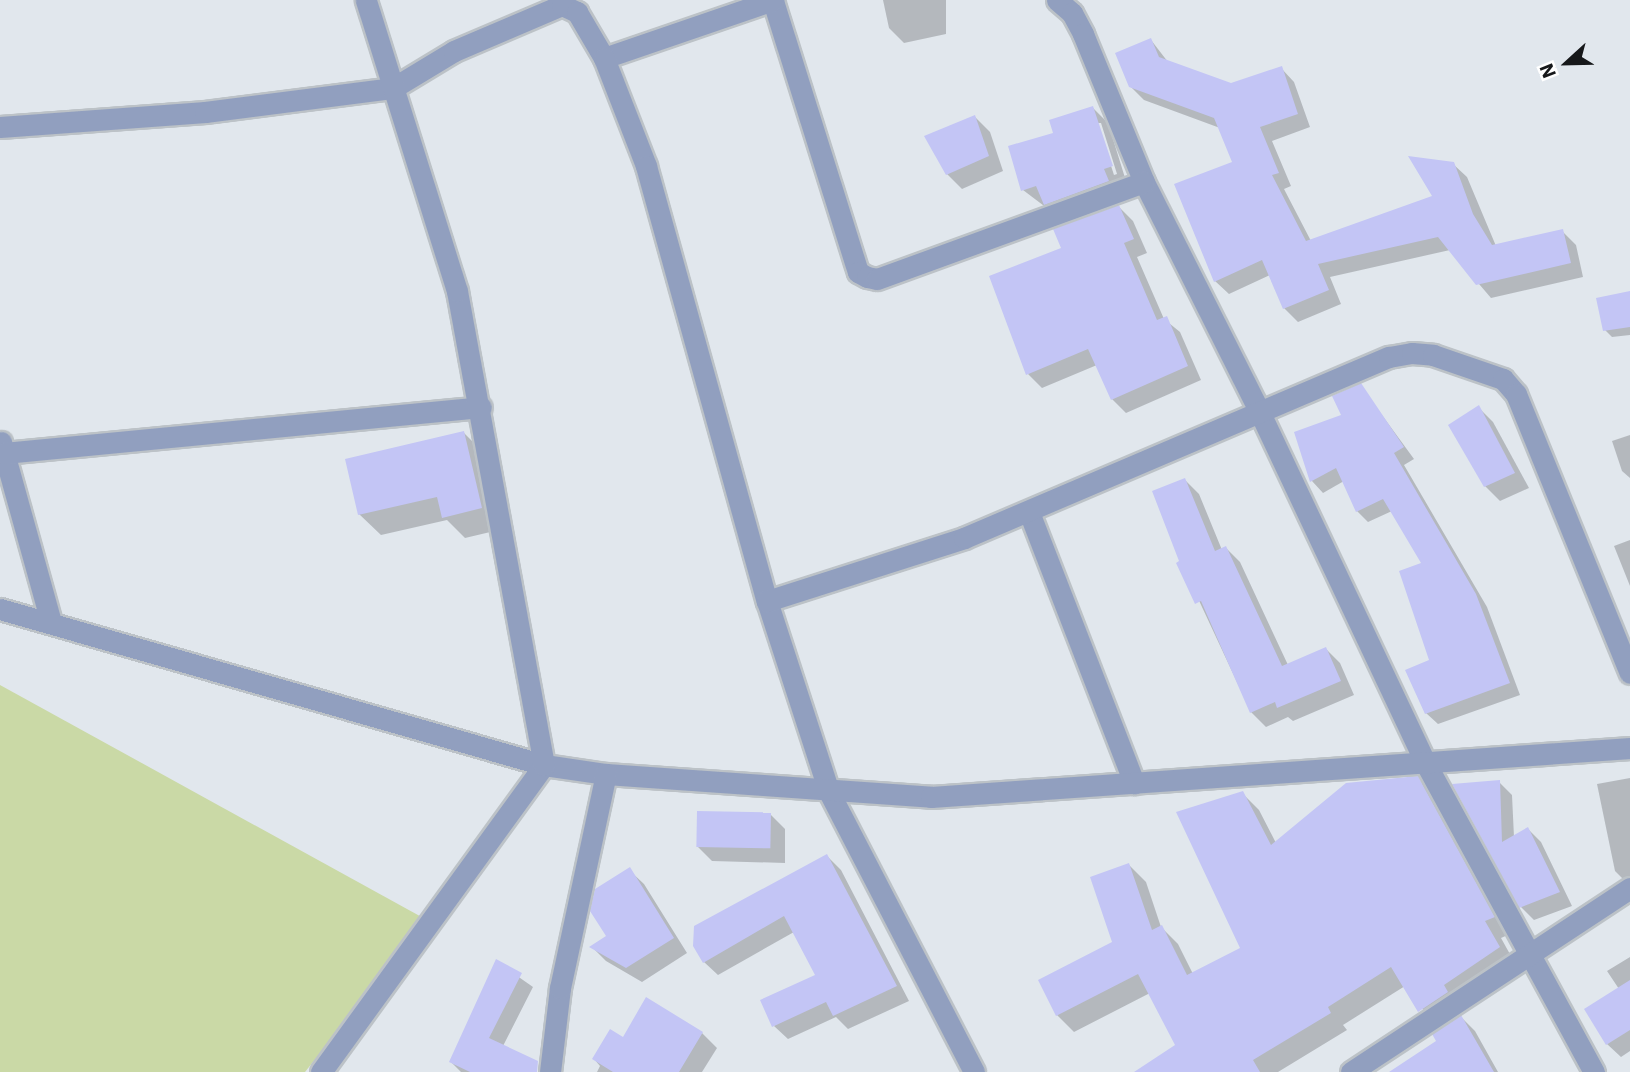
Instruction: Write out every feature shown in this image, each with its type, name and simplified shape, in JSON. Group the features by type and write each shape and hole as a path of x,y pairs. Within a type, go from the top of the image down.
{"street":[{"path":"321,1072 544,765 481,407 457,291 366,0"},
{"path":"604,58 773,0 858,272 867,278 877,279 1144,182"},
{"path":"1057,0 1072,13 1083,34 1144,182 1261,415 1426,764 1527,955 1594,1072"},
{"path":"0,127 205,113 393,88 454,51 562,5 577,12 604,58 668,237 767,601 829,792 974,1072"},
{"path":"767,601 964,538 1261,415 1389,357 1412,353 1433,355 1503,379 1525,412 1630,673"},
{"path":"51,622 2,447 481,407"},
{"path":"1030,512 1134,783"},
{"path":"0,609 544,765 606,774 829,792 931,797 1630,748"},
{"path":"550,1072 560,988 606,774"},
{"path":"1351,1072 1630,888"}],"green space":[{"path":"0,685 427,920 305,1072 0,1072"}],"building":[{"path":"1151,38 1159,57 1231,83 1282,66 1298,114 1260,127 1279,173 1272,175 1306,241 1432,196 1408,156 1454,162 1473,214 1492,245 1563,229 1571,263 1476,285 1438,237 1318,264 1329,290 1283,309 1262,260 1214,282 1174,184 1232,162 1214,118 1129,87 1115,53"},
{"path":"1093,106 1113,166 1104,169 1109,181 1044,205 1036,186 1021,191 1008,146 1053,133 1049,120"},
{"path":"975,115 989,156 946,175 924,136"},
{"path":"1119,205 1134,239 1124,243 1157,320 1167,316 1188,366 1111,400 1088,349 1026,375 989,276 1061,248 1053,229"},
{"path":"1630,291 1630,327 1603,331 1596,298"},
{"path":"1361,383 1404,447 1394,453 1476,594 1510,683 1425,714 1405,670 1429,660 1399,571 1421,563 1383,499 1356,512 1336,468 1310,482 1294,432 1341,415 1332,396"},
{"path":"1479,405 1515,473 1484,487 1448,425"},
{"path":"464,431 482,508 442,518 437,497 358,515 345,459"},
{"path":"1185,478 1215,551 1226,546 1282,666 1326,647 1341,681 1277,708 1275,702 1250,713 1201,601 1195,604 1176,563 1179,561 1152,491"},
{"path":"1418,776 1495,917 1485,921 1500,947 1444,985 1448,992 1418,1012 1391,967 1328,1007 1331,1013 1253,1060 1260,1072 1134,1072 1175,1045 1138,974 1056,1016 1038,980 1112,942 1090,877 1129,863 1152,930 1162,925 1187,975 1240,948 1176,812 1243,791 1271,845 1346,783"},
{"path":"1500,780 1502,842 1528,827 1560,892 1519,908 1452,784"},
{"path":"697,811 771,812 770,848 696,847"},
{"path":"827,854 897,986 833,1016 826,1002 772,1027 760,1000 815,975 784,916 703,963 693,946 694,926"},
{"path":"630,867 674,938 626,968 589,947 606,936 590,911 595,889"},
{"path":"496,959 522,973 489,1038 538,1061 537,1072 470,1072 449,1062"},
{"path":"1630,980 1630,1030 1606,1045 1584,1009"},
{"path":"646,997 703,1032 679,1072 613,1072 592,1059 610,1029 623,1037"},
{"path":"1461,1015 1494,1072 1389,1072 1436,1041 1432,1034"}]}
